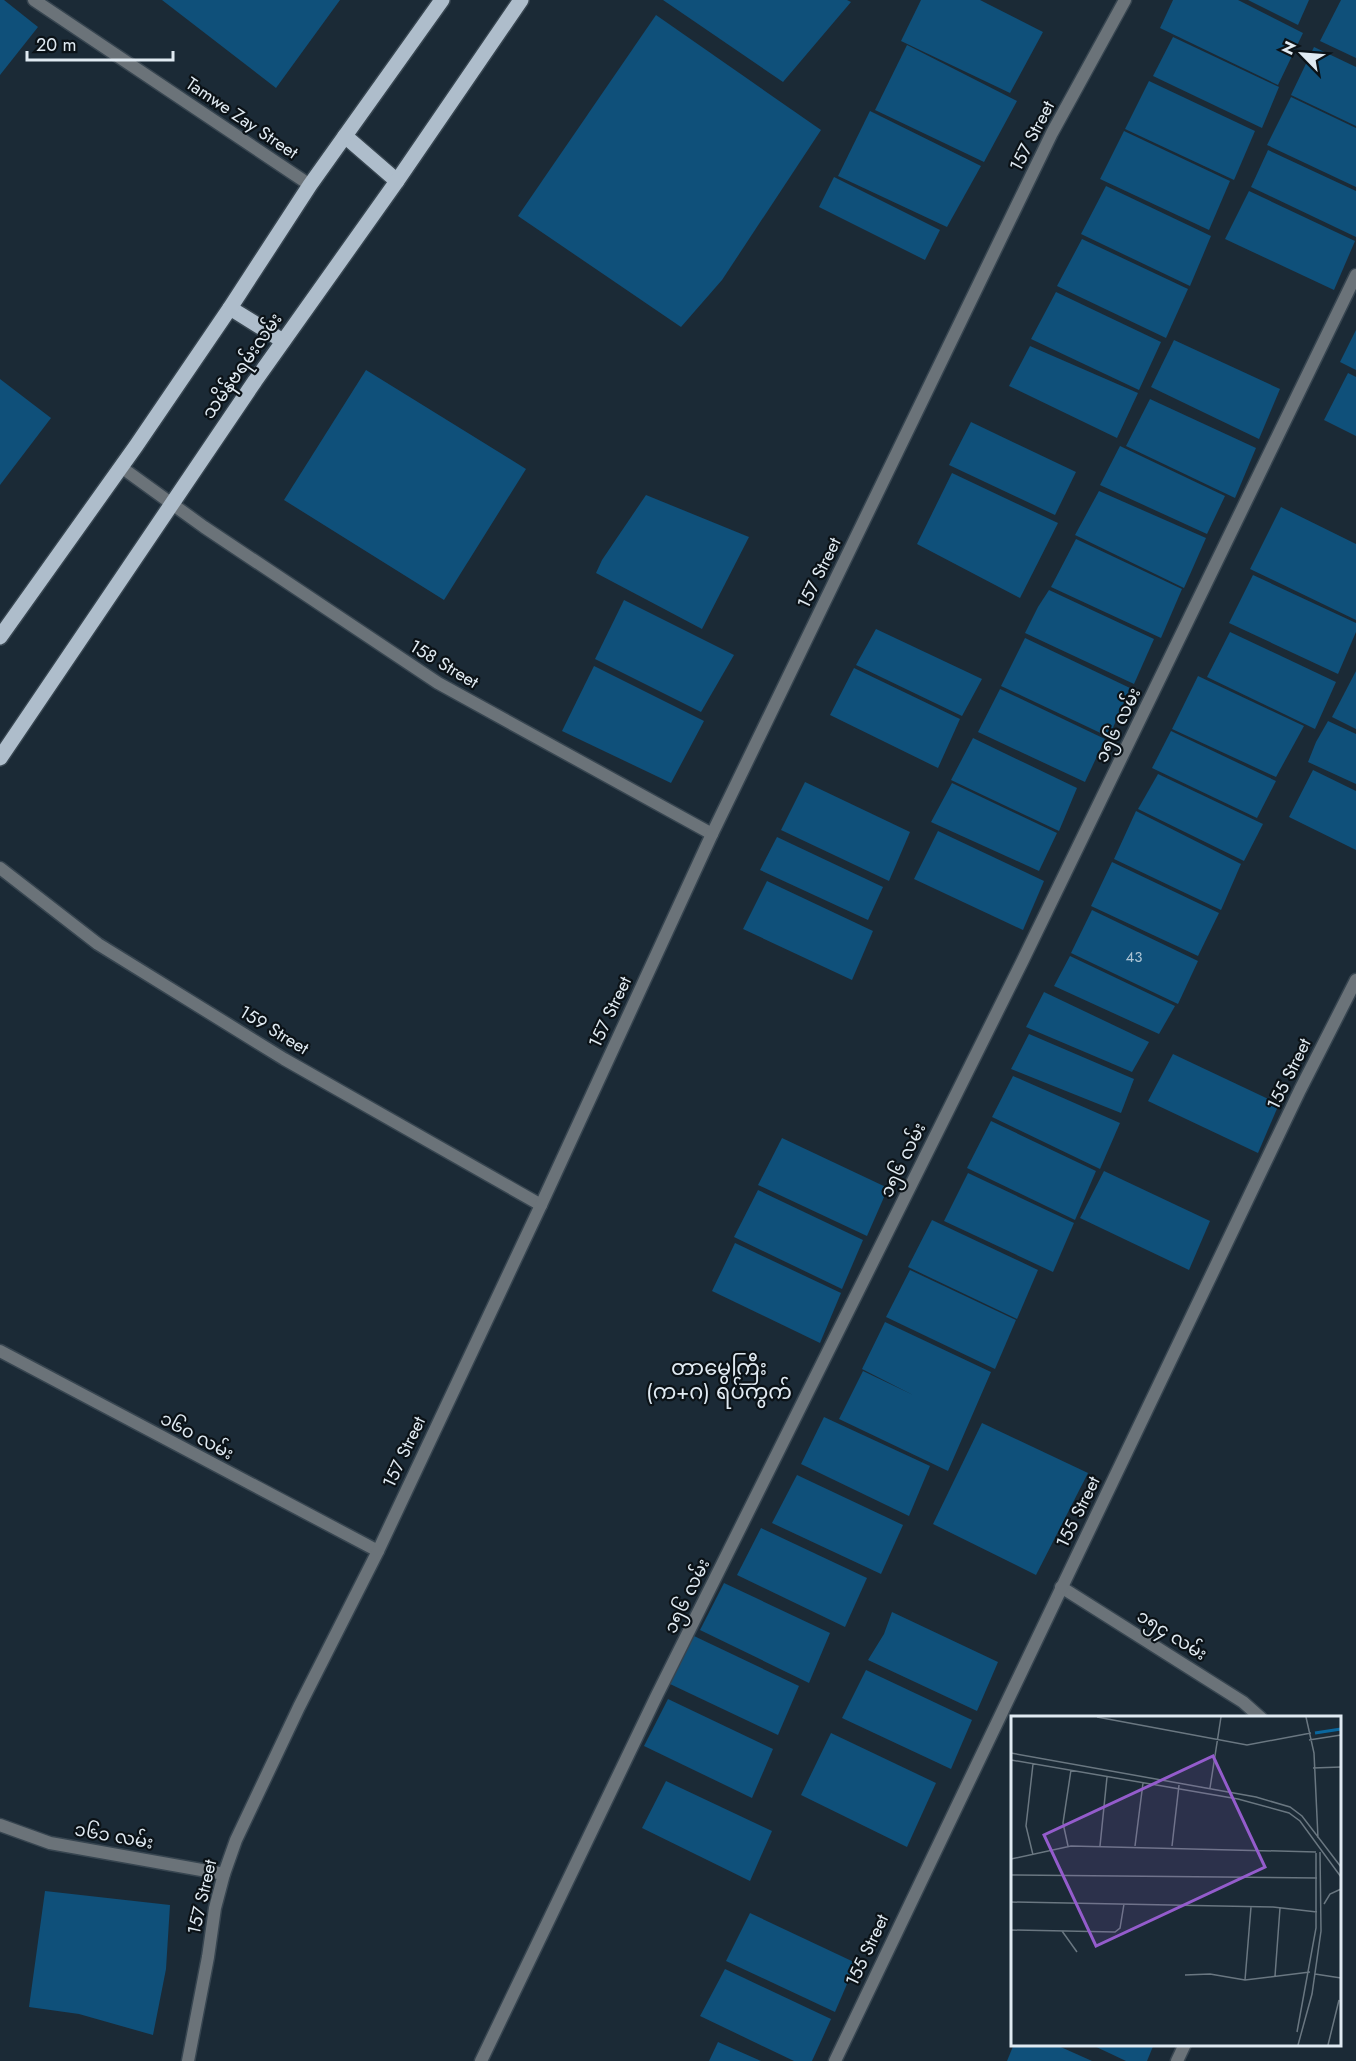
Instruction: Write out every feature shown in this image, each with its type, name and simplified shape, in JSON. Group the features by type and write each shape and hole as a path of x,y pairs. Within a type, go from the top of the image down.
{"main road":[{"path":"0,638 230,308 310,185 442,0"},
{"name":"သမိန်ဗရမ်းလမ်း","path":"0,758 171,503 521,0"},
{"path":"345,136 397,180"},
{"path":"230,308 283,341"}],"street":[{"name":"Tamwe Zay Street","path":"34,0 310,185"},
{"name":"157 Street","path":"188,2061 215,1908 236,1840 299,1707 378,1551 712,834 1052,133 1125,0"},
{"name":"၁၅၆ လမ်း","path":"481,2061 657,1695 1022,962 1356,275"},
{"name":"158 Street","path":"121,467 296,590 438,683 712,834"},
{"name":"159 Street","path":"0,868 98,944 284,1059 541,1205"},
{"name":"155 Street","path":"835,2061 1300,1090 1356,980"},
{"name":"၁၆၀ လမ်း","path":"0,1351 378,1551"},
{"name":"၁၅၄ လမ်း","path":"1061,1587 1243,1702 1259,1716"},
{"name":"၁၆၁ လမ်း","path":"0,1825 50,1844 224,1874"},
{"path":"1177,2061 1184,2046"}],"building":[{"path":"0,0 4,0 38,27 0,75"},
{"path":"162,0 340,0 276,88"},
{"path":"663,0 847,0 851,2 783,82"},
{"path":"921,0 980,0 1043,32 1010,93 901,41"},
{"path":"1173,0 1238,0 1303,33 1278,85 1160,28"},
{"path":"1248,0 1309,0 1298,25"},
{"path":"1341,0 1356,0 1356,58 1320,41"},
{"path":"656,15 821,130 722,280 681,327 518,216"},
{"path":"1173,37 1279,87 1262,128 1153,76"},
{"path":"907,45 1017,101 984,162 875,110"},
{"path":"1314,47 1356,67 1356,126 1291,95"},
{"path":"1149,81 1255,131 1234,180 1125,129"},
{"path":"1291,97 1356,128 1356,187 1267,145"},
{"path":"870,111 981,166 947,227 838,176"},
{"path":"1124,131 1230,181 1209,230 1100,179"},
{"path":"1268,150 1356,191 1356,237 1251,187"},
{"path":"834,177 940,230 925,260 819,207"},
{"path":"1106,186 1211,236 1190,286 1081,234"},
{"path":"1249,191 1355,241 1334,290 1225,239"},
{"path":"1082,239 1188,289 1166,338 1057,286"},
{"path":"1056,292 1161,342 1139,390 1031,339"},
{"path":"1356,330 1356,370 1340,362"},
{"path":"1174,340 1280,389 1259,439 1151,387"},
{"path":"1030,346 1138,393 1117,438 1009,386"},
{"path":"366,370 526,469 444,600 284,500"},
{"path":"1348,373 1356,377 1356,436 1324,420"},
{"path":"0,379 51,418 0,485"},
{"path":"1150,399 1256,448 1235,498 1126,446"},
{"path":"971,422 1076,472 1055,515 949,465"},
{"path":"1120,446 1225,496 1207,534 1100,485"},
{"path":"952,473 1058,523 1020,598 917,544"},
{"path":"1099,491 1206,538 1184,588 1075,535"},
{"path":"646,495 749,537 702,629 596,573 602,560"},
{"path":"1281,507 1356,544 1356,620 1250,569"},
{"path":"1076,539 1182,589 1161,638 1051,587"},
{"path":"1253,575 1356,623 1356,632 1338,674 1229,623"},
{"path":"1049,590 1154,639 1134,684 1025,633"},
{"path":"624,600 734,655 701,712 595,659"},
{"path":"876,629 982,679 962,716 856,665"},
{"path":"1230,632 1336,682 1315,729 1207,677"},
{"path":"1025,638 1130,688 1109,737 1001,686"},
{"path":"594,666 704,721 671,783 562,731"},
{"path":"854,668 960,719 938,768 830,715"},
{"path":"1356,671 1356,729 1332,717"},
{"path":"1198,676 1304,726 1276,777 1172,729"},
{"path":"1000,689 1105,739 1085,782 978,732"},
{"path":"1328,721 1356,734 1356,784 1308,762"},
{"path":"1171,731 1276,781 1257,818 1152,768"},
{"path":"973,738 1077,788 1059,831 951,780"},
{"path":"1313,770 1356,791 1356,850 1289,817"},
{"path":"1158,774 1263,824 1244,861 1138,809"},
{"path":"805,782 910,832 889,881 781,830"},
{"path":"952,783 1057,833 1039,871 931,822"},
{"path":"1136,811 1241,864 1221,910 1114,859"},
{"path":"938,831 1044,881 1023,930 914,879"},
{"path":"777,837 883,887 868,920 760,870"},
{"path":"1112,862 1219,913 1198,956 1091,906"},
{"path":"767,881 873,931 852,980 743,929"},
{"path":"1092,910 1198,961 1178,1004 1071,953"},
{"path":"1070,956 1175,1006 1159,1034 1054,986"},
{"path":"1044,992 1149,1042 1132,1072 1026,1027"},
{"path":"1029,1034 1134,1079 1121,1113 1011,1069"},
{"path":"1173,1054 1279,1104 1258,1153 1148,1101"},
{"path":"1013,1076 1120,1123 1100,1169 992,1117"},
{"path":"991,1121 1096,1171 1075,1220 967,1168"},
{"path":"782,1138 888,1188 867,1236 758,1185"},
{"path":"1104,1171 1210,1221 1189,1270 1080,1218"},
{"path":"968,1173 1074,1223 1053,1272 944,1221"},
{"path":"758,1190 863,1240 842,1289 734,1237"},
{"path":"932,1220 1038,1270 1017,1319 908,1267"},
{"path":"735,1243 841,1293 820,1343 712,1291"},
{"path":"910,1270 1016,1320 995,1369 886,1317"},
{"path":"885,1322 991,1372 948,1471 839,1419 863,1371 913,1395 862,1369"},
{"path":"824,1417 930,1466 909,1516 801,1464"},
{"path":"982,1423 1088,1473 1036,1575 933,1524"},
{"path":"797,1475 903,1525 881,1574 772,1523"},
{"path":"761,1528 867,1578 845,1627 737,1575"},
{"path":"724,1583 830,1633 809,1683 700,1630"},
{"path":"892,1612 998,1662 977,1711 868,1660 884,1634"},
{"path":"694,1636 799,1686 778,1735 670,1684"},
{"path":"866,1670 972,1720 951,1769 842,1718"},
{"path":"668,1699 773,1749 752,1798 644,1746"},
{"path":"831,1733 936,1783 907,1847 801,1795"},
{"path":"666,1781 772,1831 750,1881 642,1828"},
{"path":"45,1891 170,1905 166,1969 153,2035 79,2014 29,2007"},
{"path":"750,1913 856,1963 835,2012 726,1961"},
{"path":"725,1969 831,2019 812,2061 794,2061 700,2016"},
{"path":"718,2042 761,2061 709,2061"},
{"path":"1013,2046 1058,2046 1092,2061 1007,2061"},
{"path":"1094,2046 1153,2046 1147,2061 1126,2061"}],"district":[{"name":"တာမွေကြီး (က+ဂ) ရပ်ကွက်","path":"719,1380"}]}
